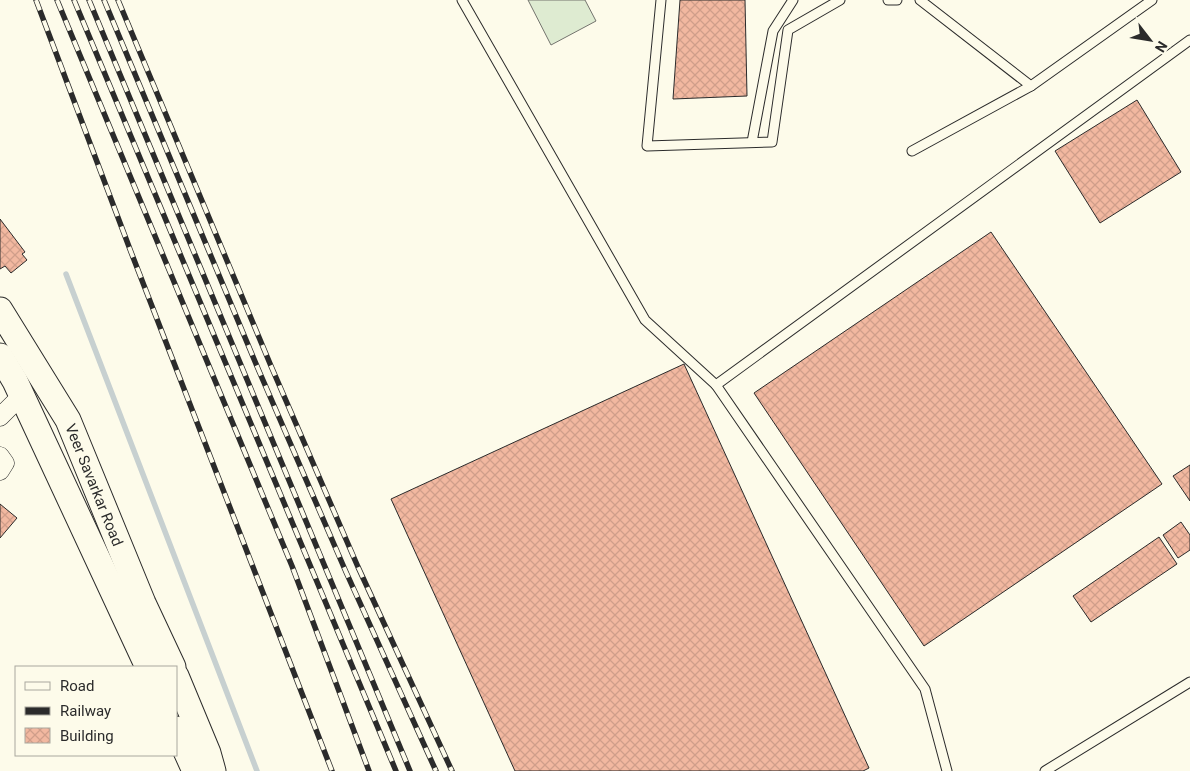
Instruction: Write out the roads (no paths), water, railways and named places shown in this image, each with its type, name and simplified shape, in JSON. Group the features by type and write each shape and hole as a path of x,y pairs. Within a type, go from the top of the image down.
{"street":[{"name":"Veer Savarkar Road","path":"0,310 68,420 143,603 172,666"},
{"name":"Veer Savarkar Road","path":"0,356 16,381 148,666"},
{"path":"0,417 22,395"},
{"path":"0,456 5,463 0,471"},
{"path":"178,681 208,753 213,771"},
{"path":"178,733 195,771"}],"lane":[{"path":"462,0 644,320 716,384 924,690 947,771"},
{"path":"661,0 647,146 772,142 788,30 840,0"},
{"path":"752,142 773,32 793,0"},
{"path":"888,0 897,0"},
{"path":"920,0 1031,86"},
{"path":"912,151 1031,86 1152,0"},
{"path":"716,384 1190,40"},
{"path":"1045,771 1190,682"}],"waterway":[{"path":"66,274 257,771"}],"railway":[{"path":"36,0 131,252 332,771"},
{"path":"57,0 292,566 369,771"},
{"path":"74,0 396,771"},
{"path":"89,0 410,771"},
{"path":"104,0 259,371 346,572 436,771"},
{"path":"118,0 271,366 358,567 452,771"}]}
